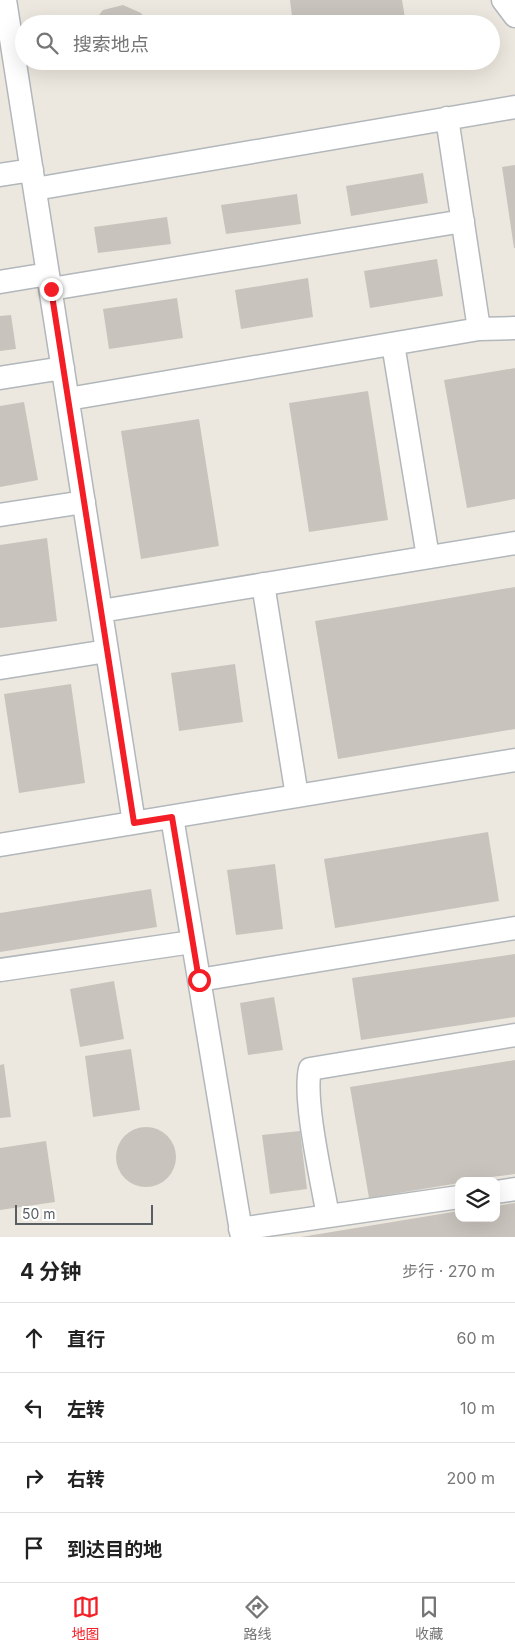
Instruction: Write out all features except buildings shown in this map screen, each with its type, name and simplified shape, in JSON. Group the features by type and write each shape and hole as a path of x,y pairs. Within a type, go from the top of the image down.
{"lane":[{"path":"6,0 15,60"},
{"path":"503,0 515,16"},
{"path":"17,70 134,823"},
{"path":"0,175 33,179 447,118 515,106"},
{"path":"447,118 479,329"},
{"path":"0,282 50,282 463,221"},
{"path":"68,399 479,329 515,328"},
{"path":"393,344 428,558"},
{"path":"0,378 63,368"},
{"path":"0,515 84,502"},
{"path":"101,610 515,543"},
{"path":"263,584 297,796"},
{"path":"0,668 107,651"},
{"path":"0,845 515,760"},
{"path":"172,817 241,1233 328,1216 455,1198"},
{"path":"199,980 515,928"},
{"path":"0,970 192,942"},
{"path":"328,1216 312,1121 308,1079 310,1069 515,1034"},
{"path":"500,1191 515,1189"}],"route":[{"path":"51,289 134,823 172,817 199,980"}]}
